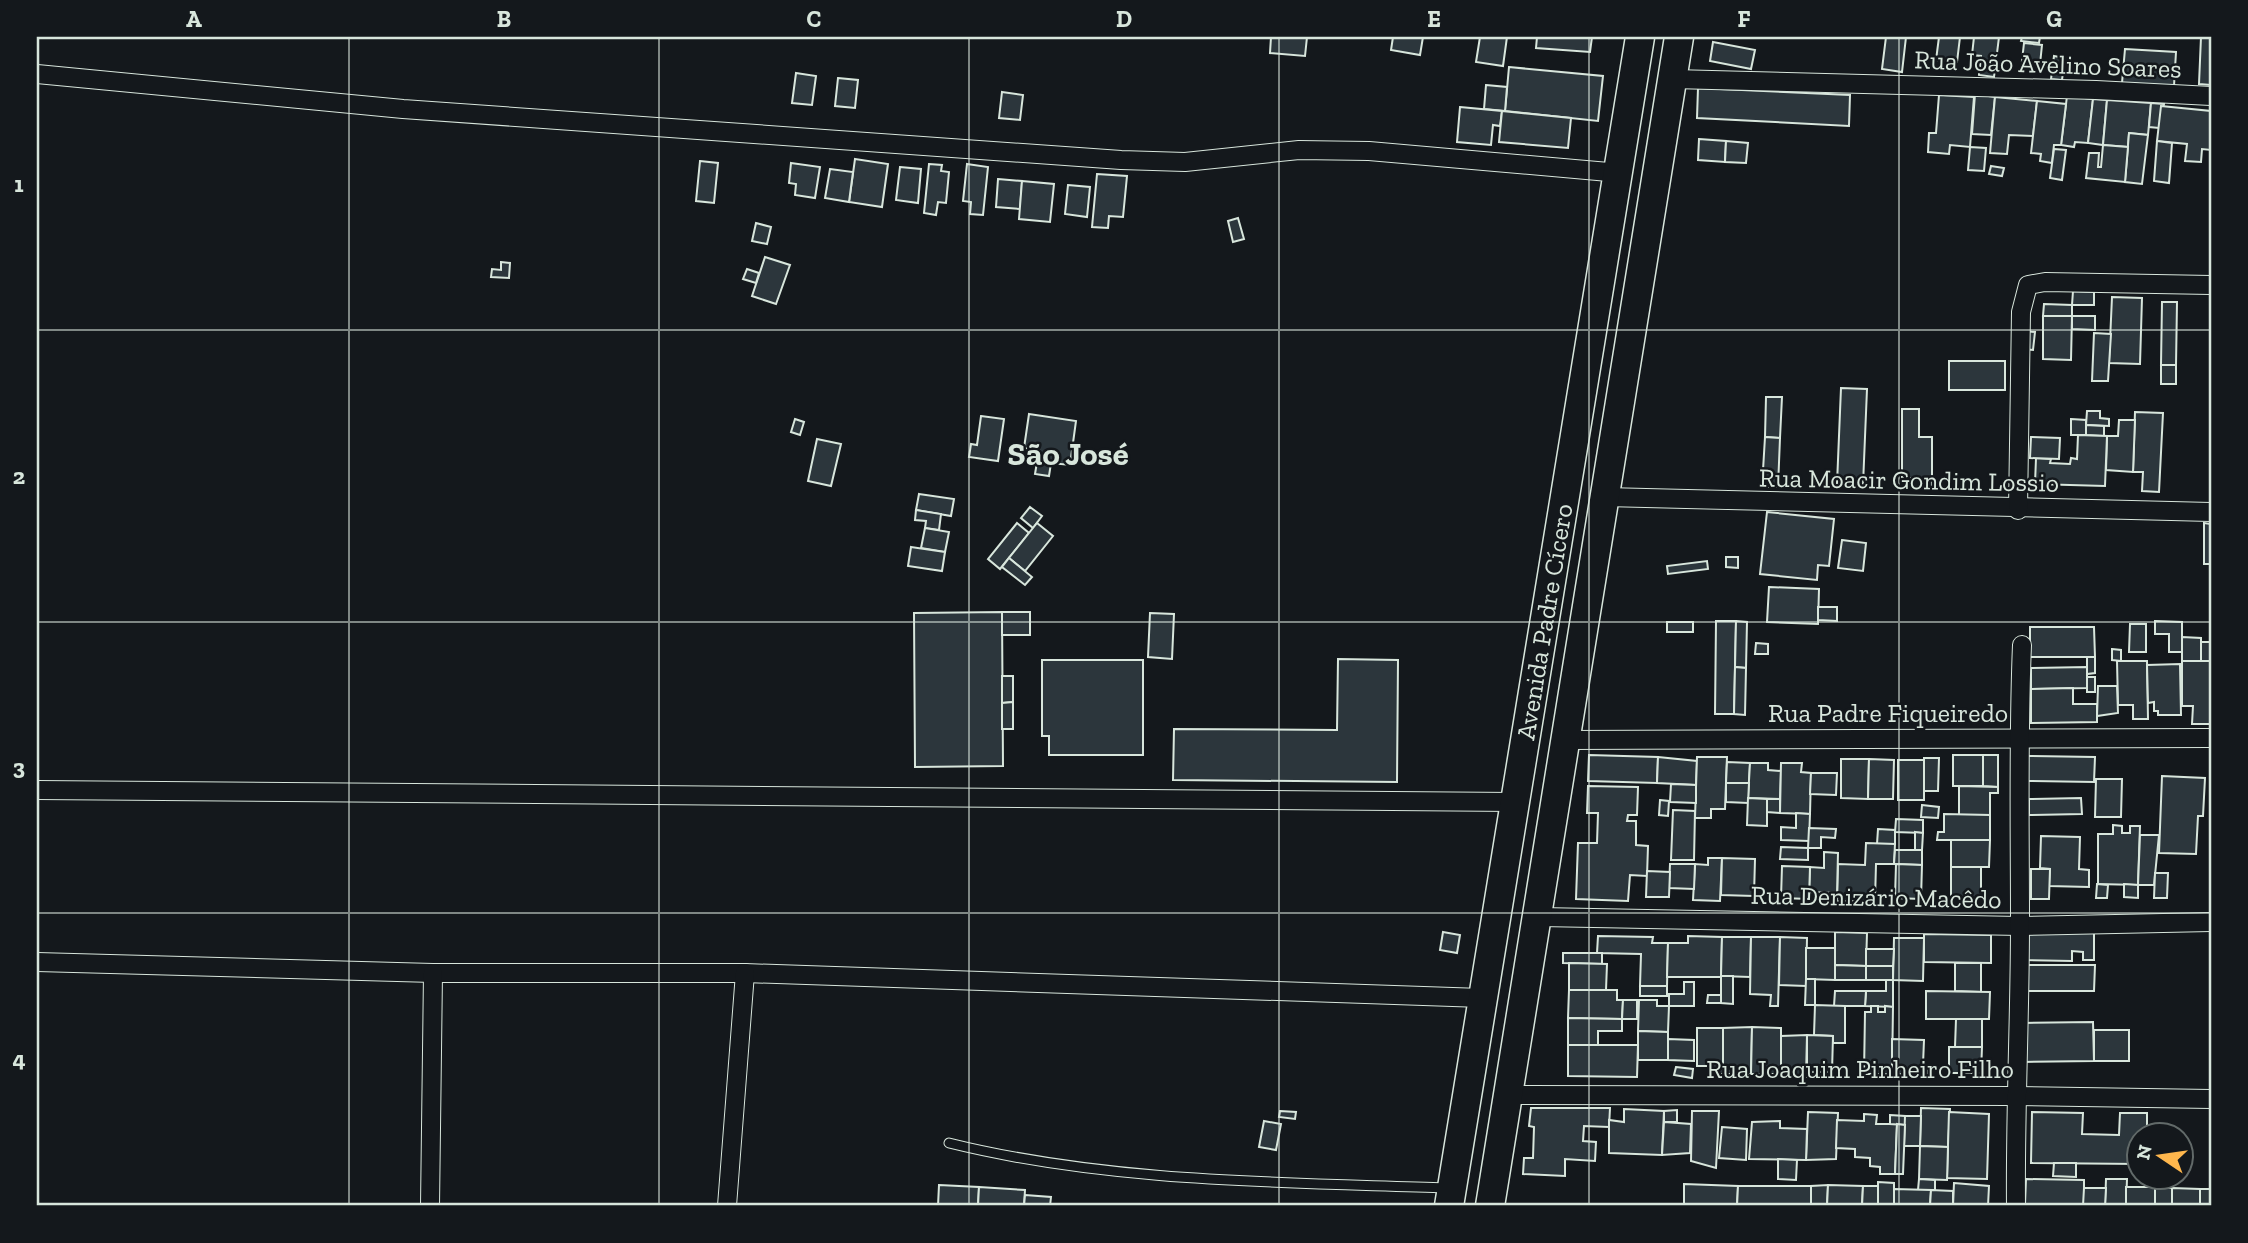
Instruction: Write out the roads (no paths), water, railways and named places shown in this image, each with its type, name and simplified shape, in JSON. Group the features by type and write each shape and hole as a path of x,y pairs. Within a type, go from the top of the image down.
{"highway":[{"name":"Avenida Padre Cícero","path":"1451,1197 1514,802 1620,173 1640,37"},
{"name":"Avenida Padre Cícero","path":"1490,1206 1540,917 1679,37"}],"street":[{"path":"37,74 403,109 1121,160 1185,162 1299,150 1369,151 1620,173"},
{"name":"Rua João Avelino Soares","path":"1673,79 2096,90 2211,96"},
{"path":"2018,510 2021,312 2028,285 2045,282 2211,285"},
{"name":"Rua Moacir Gondim Lossio","path":"1605,497 2018,510 2211,512"},
{"path":"2016,1206 2015,1096 2020,926 2018,740 2022,645"},
{"name":"Rua Padre Fiqueiredo","path":"1566,740 2211,738"},
{"path":"37,790 1514,802"},
{"name":"Rua Denizário Macêdo","path":"1540,917 2020,926 2211,922"},
{"path":"37,962 433,973 745,973 1482,998"},
{"path":"430,1201 433,973"},
{"path":"727,1206 745,973"},
{"name":"Rua Joaquim Pinheiro Filho","path":"1508,1096 2015,1096 2211,1099"}],"lane":[{"path":"949,1143 1015,1159 1128,1173 1451,1197"}],"district":[{"name":"São José","path":"1068,453"}]}
